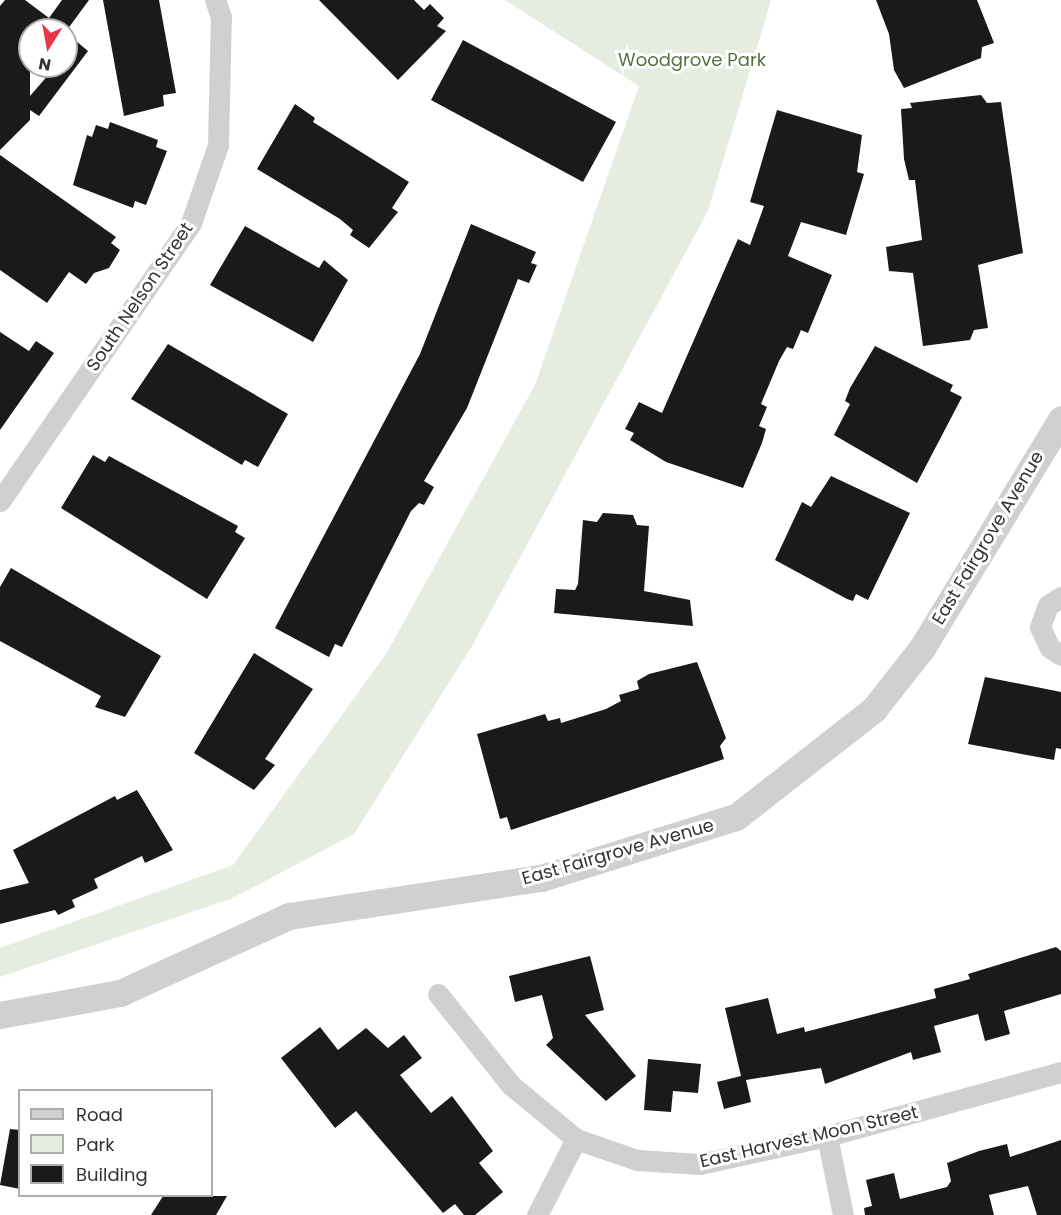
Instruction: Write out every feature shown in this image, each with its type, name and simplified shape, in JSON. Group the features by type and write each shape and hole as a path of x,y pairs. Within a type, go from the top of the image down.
{"street":[{"name":"South Nelson Street","path":"0,501 191,223 218,145 221,17 215,0"},
{"name":"East Fairgrove Avenue","path":"0,1015 120,993 289,916 541,878 736,817 874,709 922,648 1061,419"},
{"path":"1061,597 1048,605 1040,627 1050,648 1061,655"},
{"name":"East Harvest Moon Street","path":"438,994 511,1085 576,1139 637,1160 700,1164 828,1136 1061,1072"},
{"path":"828,1136 843,1215"},
{"path":"537,1215 576,1139"}],"green space":[{"name":"Woodgrove Park","path":"505,0 771,0 708,211 472,646 354,834 233,898 0,977 0,948 233,865 386,654 535,385 639,86"}],"building":[{"path":"5,0 25,0 49,18 18,18 18,78 30,78 30,96 46,78 68,78 39,116 30,110 30,120 0,150 0,6"},
{"path":"62,0 89,0 76,18 49,18"},
{"path":"103,0 159,0 176,93 163,95 164,106 124,116"},
{"path":"319,0 414,0 424,10 430,4 444,18 437,26 446,31 398,80"},
{"path":"876,0 977,0 994,43 982,47 981,58 904,88 894,70 889,34"},
{"path":"463,40 616,122 583,182 431,100"},
{"path":"78,43 88,51 78,64"},
{"path":"981,95 987,103 1001,102 1023,253 978,265 988,328 974,330 970,340 923,346 913,273 889,271 886,247 922,240 915,180 909,180 904,159 901,109 912,108 910,103"},
{"path":"295,104 315,118 313,122 409,182 392,208 398,212 369,248 350,235 353,230 340,219 257,169"},
{"path":"777,110 862,135 857,172 864,174 846,235 801,222 788,256 832,275 808,333 801,330 793,349 787,347 761,404 767,407 759,426 766,429 743,488 666,462 630,440 634,433 625,429 639,402 662,413 738,239 750,245 764,206 750,202"},
{"path":"110,122 158,140 156,147 167,151 146,205 135,201 133,208 73,185 87,135 92,137 96,125 108,129"},
{"path":"0,155 116,237 111,243 120,250 109,268 94,273 86,284 69,272 47,303 0,270"},
{"path":"471,224 536,252 531,263 537,265 529,283 518,279 467,408 424,481 434,487 424,505 419,503 411,511 342,647 335,644 329,657 275,628 420,354"},
{"path":"245,226 319,268 324,260 348,280 313,342 210,285"},
{"path":"0,332 29,351 36,341 54,353 0,430"},
{"path":"168,344 288,414 258,467 245,460 242,465 131,399"},
{"path":"875,346 953,385 950,391 962,397 917,483 834,435 850,404 845,401 850,388"},
{"path":"93,455 105,462 109,456 238,526 235,532 245,538 207,599 61,508"},
{"path":"831,476 910,513 868,600 856,594 853,601 847,599 775,560 802,502 811,507"},
{"path":"603,513 633,515 637,525 649,526 644,591 690,600 693,626 554,613 556,589 575,590 578,584 583,520 597,522"},
{"path":"11,568 161,656 125,717 95,707 101,696 0,641 0,587"},
{"path":"254,653 313,689 265,759 275,765 254,790 194,753"},
{"path":"697,662 726,738 720,746 724,759 511,830 507,817 500,819 477,734 545,714 548,721 560,718 561,723 606,709 621,701 619,695 639,689 637,681 649,674"},
{"path":"985,677 1061,692 1061,749 1056,748 1054,760 968,744"},
{"path":"137,790 173,850 145,863 142,856 94,879 98,888 72,900 75,907 58,915 55,910 0,924 0,890 29,883 13,850 115,796 117,800"},
{"path":"1056,947 1061,951 1061,994 1004,1011 1010,1034 985,1041 978,1014 934,1026 941,1052 913,1060 911,1052 825,1084 821,1068 746,1080 751,1102 724,1109 717,1082 741,1076 725,1008 768,998 777,1034 804,1027 805,1032 936,998 934,989 970,979 968,974"},
{"path":"590,956 604,1010 585,1015 636,1076 606,1101 546,1045 553,1038 542,995 515,1002 509,976"},
{"path":"320,1027 338,1050 366,1028 388,1048 404,1035 422,1058 400,1075 431,1113 452,1096 493,1151 479,1163 503,1192 475,1215 464,1215 455,1204 443,1213 356,1111 335,1128 281,1058"},
{"path":"648,1059 701,1064 698,1093 673,1091 671,1112 644,1110"},
{"path":"10,1129 18,1130 18,1189 0,1185"},
{"path":"1061,1140 1061,1215 1037,1215 1028,1186 989,1195 994,1215 865,1215 864,1208 872,1206 866,1180 894,1173 900,1199 947,1187 951,1181 947,1163 979,1151 1007,1144 1010,1157"},
{"path":"227,1196 216,1215 151,1215 162,1197"}]}
